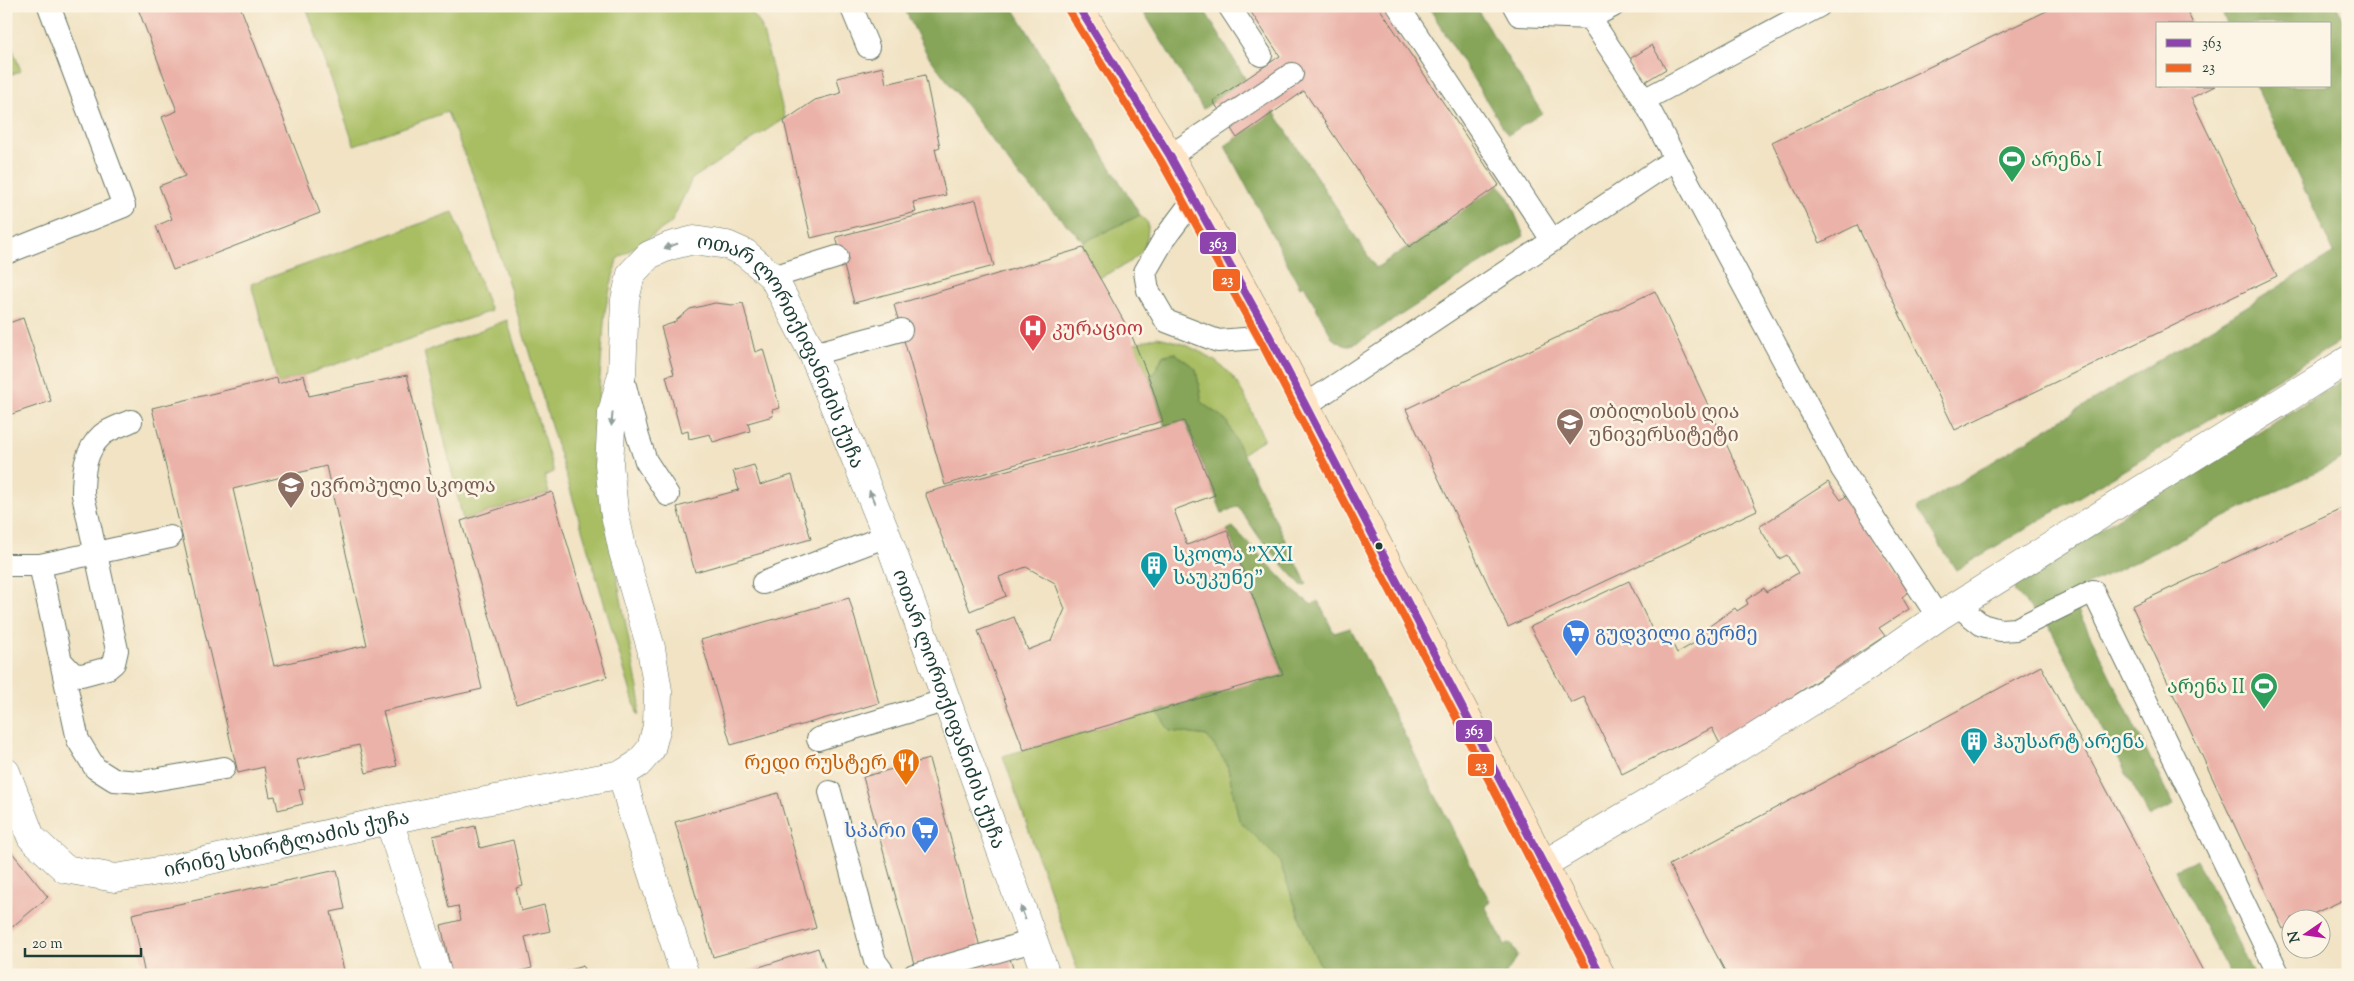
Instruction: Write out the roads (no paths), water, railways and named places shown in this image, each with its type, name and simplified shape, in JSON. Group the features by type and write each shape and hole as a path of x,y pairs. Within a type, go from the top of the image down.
{"main road":[{"path":"1078,6 1170,156 1270,337 1601,975"}],"street":[{"name":"ოთარ ლორთქიფანიძის ქუჩა","path":"622,774 638,764 651,750 657,726 658,691 650,648 622,552 614,510 609,464 612,413 622,374 625,300 631,274 649,255 670,246 694,240 727,245 745,253 773,276 813,354 887,536 1032,941 1046,975"},
{"path":"1544,864 1693,776 1862,670 1938,617 2348,360"},
{"name":"ირინე სხირტლაძის ქუჩა","path":"6,772 31,837 65,869 115,878 165,870 389,820 622,774"},
{"path":"622,774 632,812 685,975"},
{"path":"389,820 438,975"}],"lane":[{"path":"6,253 124,206 49,6"},
{"path":"851,6 868,47"},
{"path":"1229,6 1261,55"},
{"path":"1398,6 1552,240"},
{"path":"1514,6 1519,15 1590,18 1613,6"},
{"path":"1644,100 1820,6"},
{"path":"1590,18 1644,100 1842,469 1938,617"},
{"path":"1170,156 1292,74"},
{"path":"1306,405 1675,159"},
{"path":"1194,199 1164,240 1145,272 1148,290 1156,307 1166,321 1218,341 1270,337"},
{"path":"773,276 837,257"},
{"path":"813,354 901,330"},
{"path":"622,374 646,461 668,494"},
{"path":"61,661 73,674 82,675 108,668 114,663 117,650 83,495 83,471 89,452 102,434 131,421"},
{"path":"6,565 40,565 170,536"},
{"path":"763,583 887,536"},
{"path":"40,565 78,740 95,768 114,780 141,782 224,768"},
{"path":"1961,603 1967,613 1982,625 2000,630 2016,629 2093,591 2278,975"},
{"path":"818,739 947,700"},
{"path":"830,792 875,961 885,975"},
{"path":"914,975 1032,941"}],"place":[{"name":"არენა I","path":"2012,183"},
{"name":"კურაციო","path":"1033,352"},
{"name":"თბილისის ღია უნივერსიტეტი","path":"1570,446"},
{"name":"ევროპული სკოლა","path":"291,509"},
{"name":"სკოლა \"XXI საუკუნე\"","path":"1154,589"},
{"name":"გუდვილი გურმე","path":"1576,657"},
{"name":"არენა II","path":"2264,710"},
{"name":"ჰაუსარტ არენა","path":"1974,765"},
{"name":"რედი რუსტერ","path":"906,786"},
{"name":"სპარი","path":"925,854"}]}
